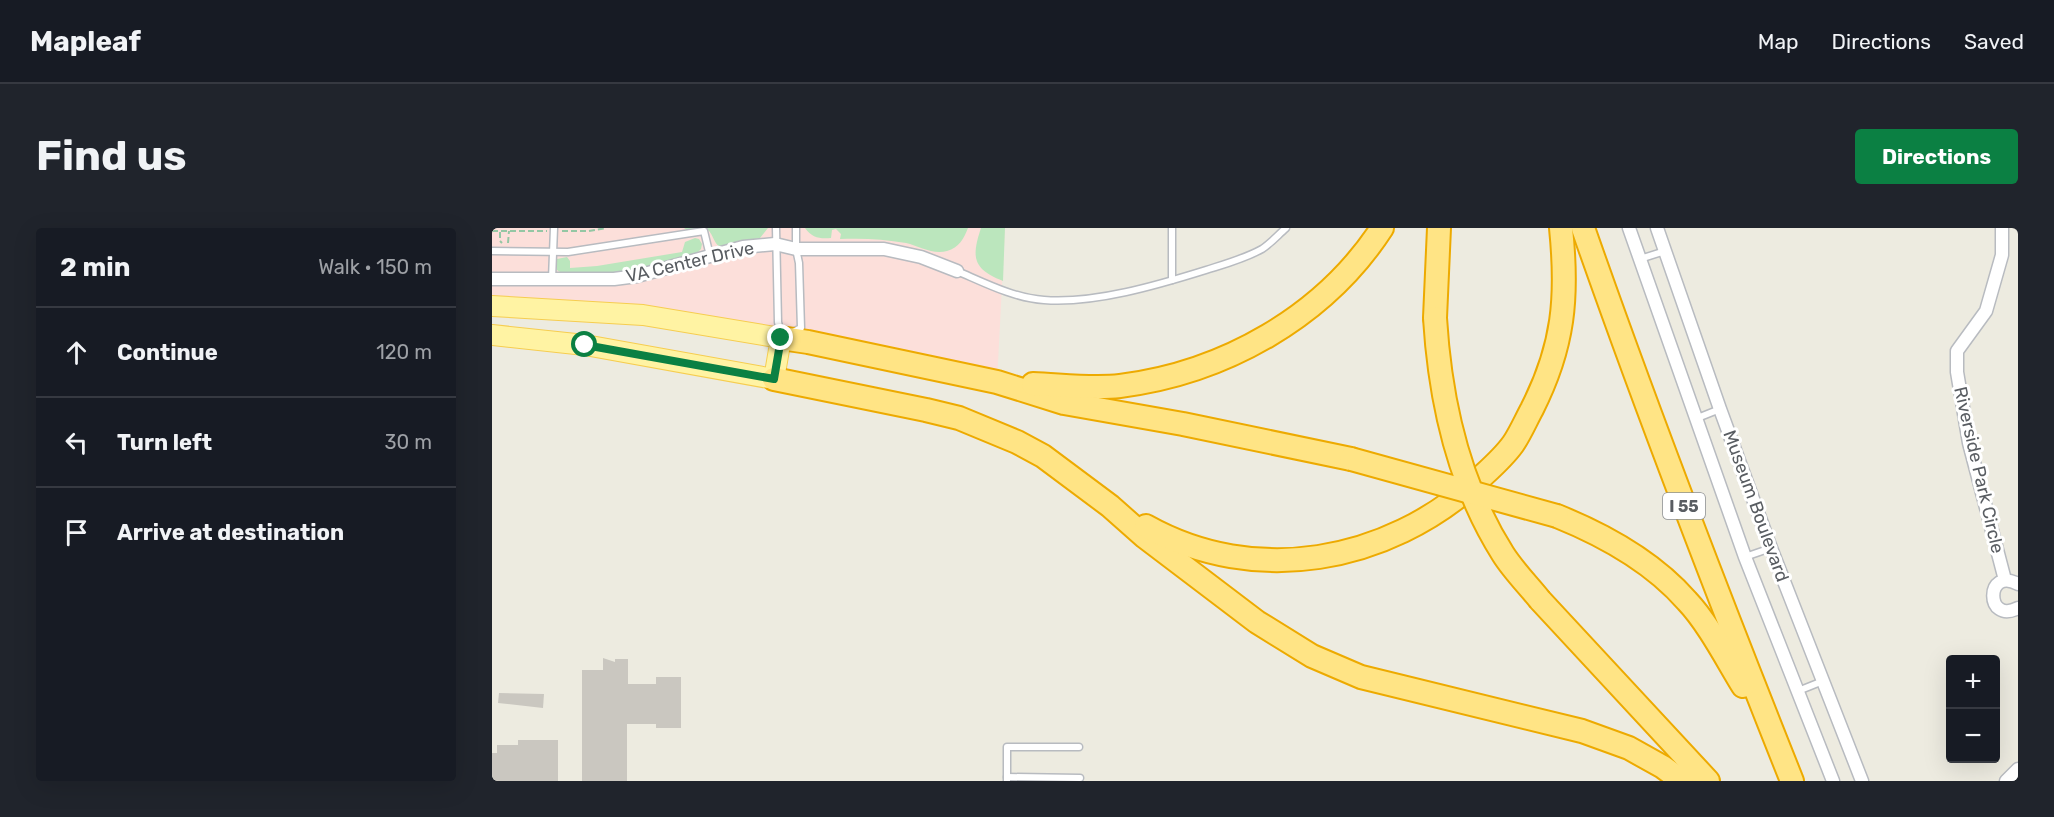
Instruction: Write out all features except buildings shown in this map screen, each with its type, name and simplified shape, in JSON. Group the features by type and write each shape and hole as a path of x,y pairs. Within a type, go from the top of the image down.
{"highway":[{"path":"997,382 1089,387 1118,386 1193,370 1226,358 1282,328 1309,308 1354,265 1382,228"},
{"path":"1439,228 1435,318 1437,358 1453,439 1466,479 1485,521 1504,555 1540,600 1708,781"},
{"path":"1110,506 1162,535 1195,547 1262,560 1295,560 1361,549 1422,522 1457,499 1513,444 1544,387 1555,355 1562,323 1566,283 1562,228"},
{"name":"I 55","path":"1583,228 1682,503 1792,781"},
{"path":"781,338 997,382 1064,403 1183,424 1351,459 1557,516 1624,549 1656,572 1688,601 1720,648 1775,738"},
{"path":"774,379 926,410 959,418 986,428 1043,456 1110,506 1144,537 1257,622 1312,656 1361,677 1582,730 1629,748 1663,766 1682,781"}],"main road":[{"path":"492,306 643,315 781,338 774,379 585,345 492,335"}],"street":[{"name":"Museum Boulevard","path":"1629,228 1745,557 1833,781"},
{"name":"Museum Boulevard","path":"1657,228 1771,548 1862,781"},
{"name":"Riverside Park Circle","path":"2002,228 2002,255 1986,311 1957,351 1957,372 1969,443 2005,580"},
{"name":"VA Center Drive","path":"492,279 614,279 637,276 743,247 776,244 796,249 884,249 921,257 957,271"},
{"path":"2018,584 2005,580 1993,593 1995,604 2005,611 2018,608"},
{"path":"2006,781 2018,769"}],"lane":[{"path":"552,280 554,228"},
{"path":"776,228 778,322 781,338 801,328 799,263 795,228"},
{"path":"1172,228 1172,280"},
{"path":"957,271 1017,295 1043,300 1077,300 1129,291 1172,280 1241,258 1262,248 1286,228"},
{"path":"492,251 568,252 704,231 710,256"},
{"path":"1640,259 1665,251"},
{"path":"1695,419 1720,410"},
{"path":"1745,557 1771,548"},
{"path":"1798,691 1823,681"},
{"path":"1079,747 1008,747 1008,779 1080,778"}],"path":[{"path":"500,231 501,243 507,243 506,230"}],"shaded area":[{"path":"492,228 1005,228 997,382 781,338 492,306"}],"green space":[{"path":"703,228 768,228 760,238 720,247 709,231"},
{"path":"805,228 968,228 958,245 942,252 906,243 840,239 841,234 836,229 832,230 831,238 820,238 810,234"},
{"path":"981,228 1005,228 1003,281 986,272 977,261 976,247"},
{"path":"695,238 699,239 702,244 696,254 653,265 594,274 564,273 557,270 557,259 567,257 570,261 570,268 597,266 682,252 685,242"}],"route":[{"path":"585,345 774,379 781,338"}]}
